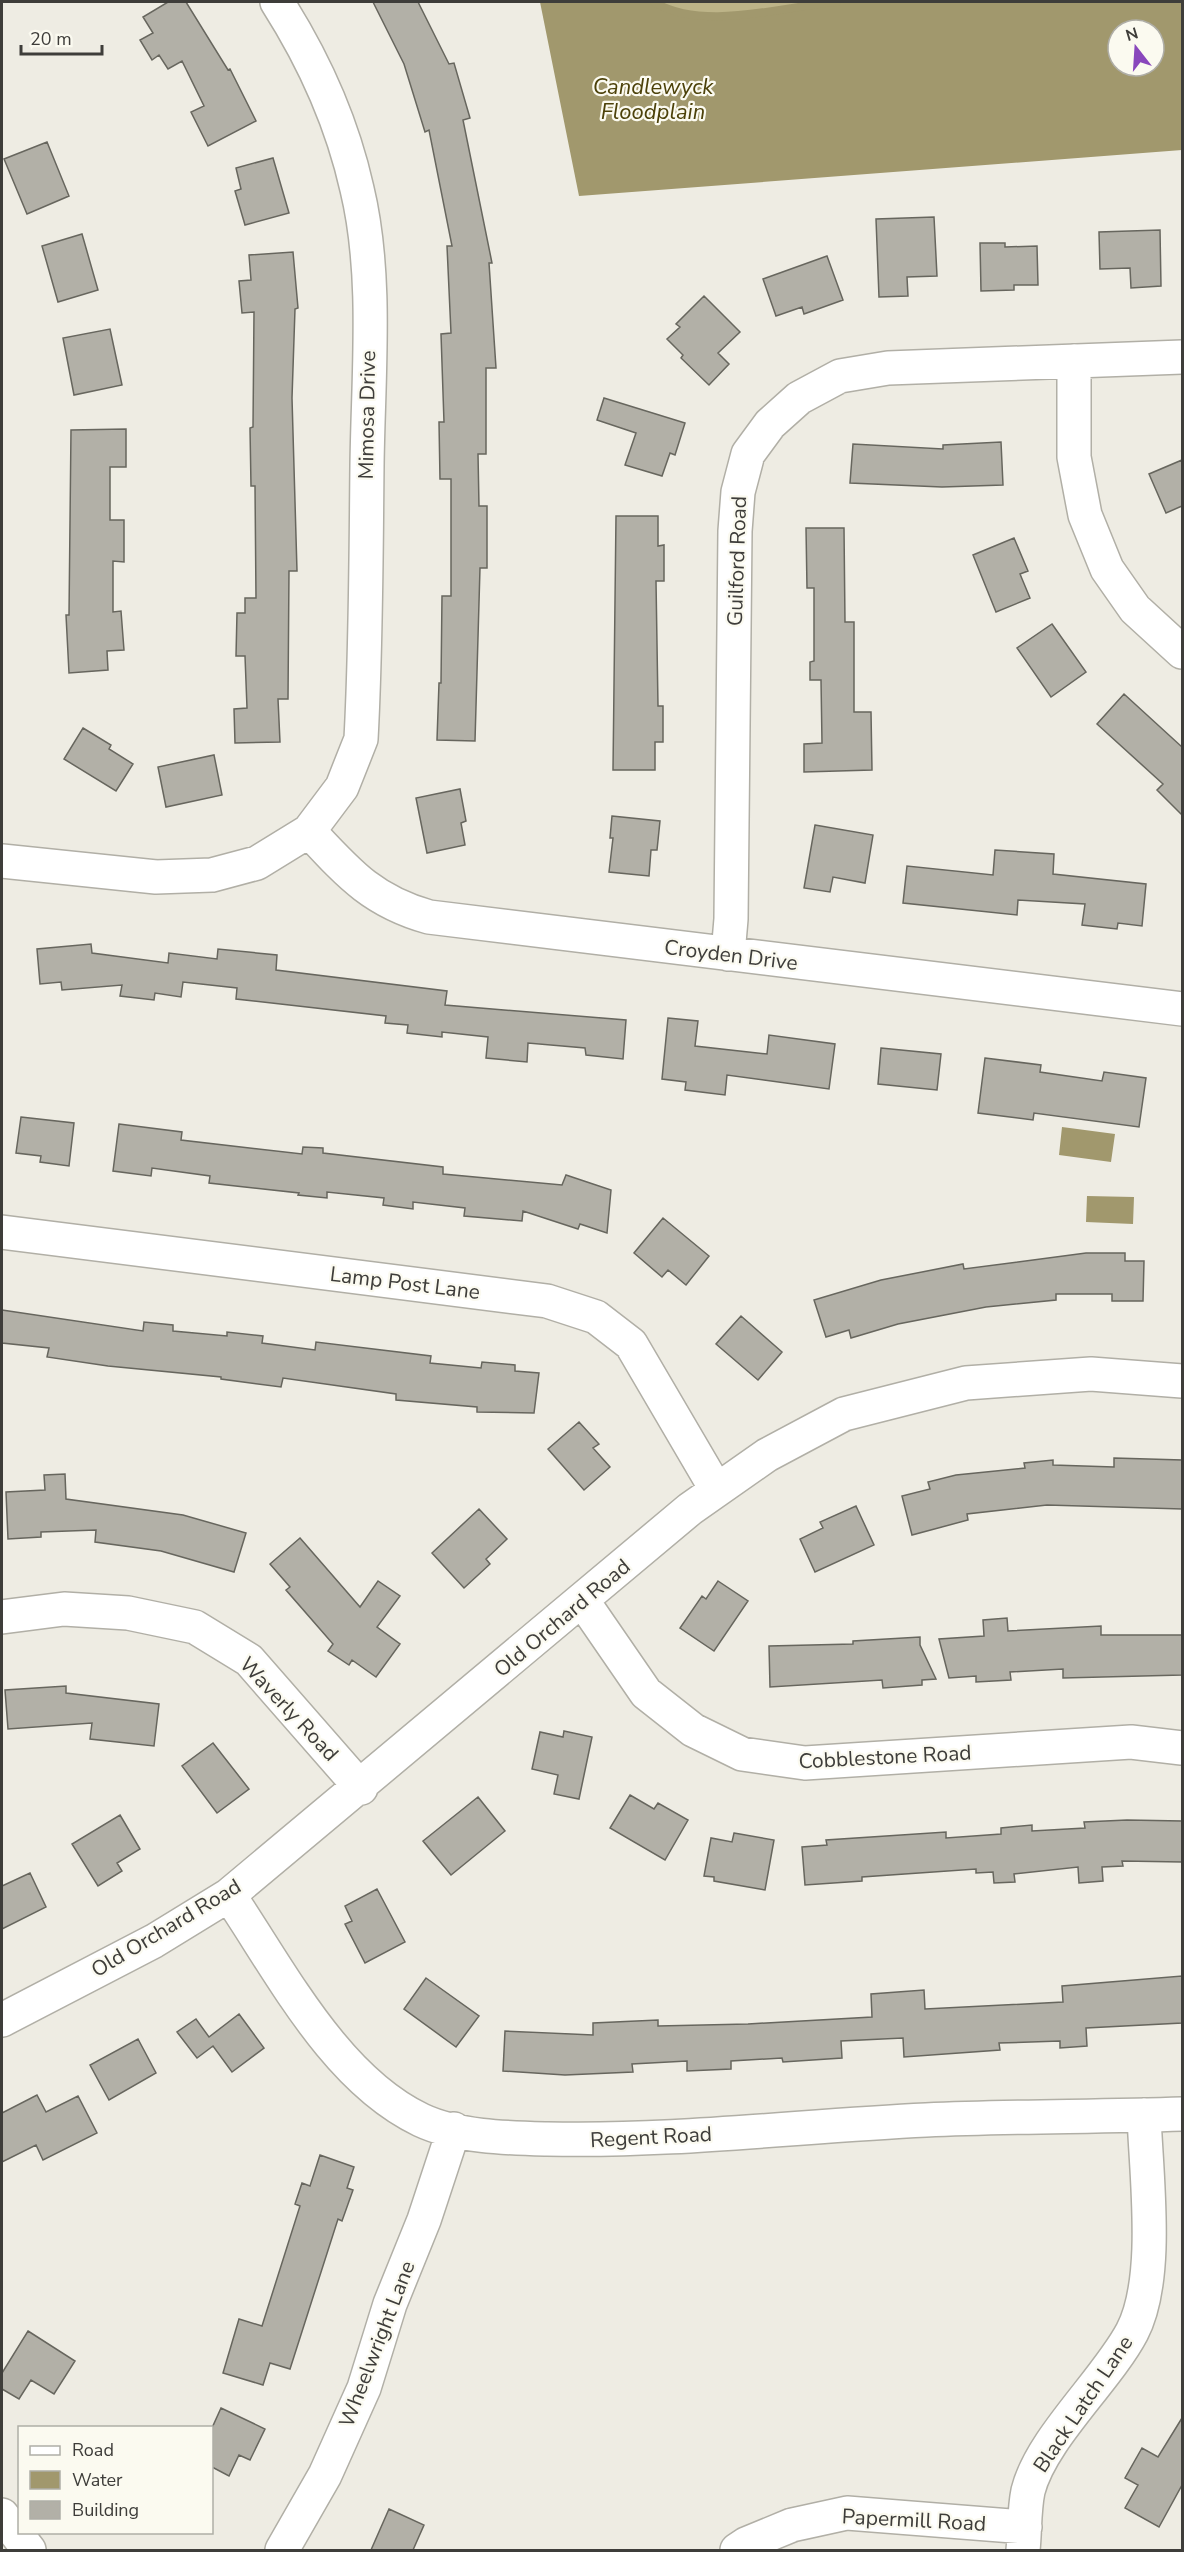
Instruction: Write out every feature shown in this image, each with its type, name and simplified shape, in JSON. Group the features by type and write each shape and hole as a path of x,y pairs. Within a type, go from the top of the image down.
{"street":[{"name":"Mimosa Drive","path":"277,2 300,38 323,85 346,143 358,191 368,271 364,681 361,739 342,787 309,831"},
{"name":"Guilford Road","path":"728,954 731,919 735,531 738,492 748,454 770,424 799,398 840,376 888,368 1182,357"},
{"path":"1074,361 1074,457 1085,515 1107,569 1136,609 1182,652"},
{"path":"2,861 156,877 212,875 257,863 309,831"},
{"name":"Croyden Drive","path":"309,831 366,888 399,908 419,914 1182,1009"},
{"name":"Lamp Post Lane","path":"2,1232 547,1301 596,1317 631,1344 716,1488"},
{"name":"Old Orchard Road","path":"2,2020 154,1941 229,1895 361,1788 716,1488 767,1455 844,1414 966,1383 1091,1374 1182,1381"},
{"name":"Cobblestone Road","path":"582,1600 646,1693 693,1730 742,1754 805,1763 1131,1742 1182,1748"},
{"name":"Waverly Road","path":"2,1617 64,1609 128,1613 195,1627 249,1660 361,1788"},
{"name":"Regent Road","path":"229,1895 339,2055 375,2091 422,2121 454,2129 497,2138 609,2140 927,2120 1182,2114"},
{"name":"Black Latch Lane","path":"1024,2539 1028,2491 1041,2460 1133,2331 1145,2296 1150,2264 1144,2115"},
{"name":"Wheelwright Lane","path":"282,2550 324,2475 364,2388 390,2304 424,2220 454,2129"},
{"name":"Papermill Road","path":"737,2550 792,2525 847,2513 1024,2539"},
{"path":"2,2516 29,2550"}],"shaded area":[{"path":"654,2 837,2 744,15 719,16 674,11"}],"water":[{"name":"Candlewyck Floodplain","path":"540,2 654,2 678,12 744,15 837,2 1182,2 1182,150 579,196"},
{"path":"1062,1127 1115,1134 1111,1162 1059,1155"},
{"path":"1087,1196 1134,1197 1133,1224 1086,1222"}],"building":[{"path":"168,2 186,2 228,70 230,69 256,121 208,146 191,112 204,106 182,61 168,69 159,55 152,60 140,40 153,33 143,17"},
{"path":"373,2 418,2 449,64 454,63 470,118 463,120 492,263 489,263 496,368 486,368 486,454 478,454 479,506 487,506 487,568 480,568 475,741 437,740 439,683 441,683 442,596 451,596 451,479 440,479 439,422 444,422 441,334 451,333 447,246 452,246 429,130 425,132 404,64"},
{"path":"47,142 69,196 27,214 4,159"},
{"path":"273,158 289,213 245,225 235,191 241,189 236,168"},
{"path":"934,217 937,276 907,277 908,296 879,297 876,219"},
{"path":"1160,230 1161,286 1131,288 1130,268 1100,269 1099,232"},
{"path":"82,234 98,290 58,302 42,246"},
{"path":"980,243 1005,243 1005,247 1037,246 1038,285 1014,285 1014,290 981,291"},
{"path":"293,252 298,308 295,309 292,398 297,571 289,571 288,699 278,699 280,742 235,743 234,709 247,708 245,656 236,656 237,613 245,613 245,598 256,598 255,486 251,486 250,428 253,427 254,312 242,313 239,281 251,280 249,255"},
{"path":"827,256 843,300 804,314 802,307 776,316 763,279"},
{"path":"704,296 740,332 718,353 729,364 709,385 681,358 683,355 667,339 680,327 676,324"},
{"path":"110,329 122,385 74,395 63,338"},
{"path":"604,398 685,423 675,455 670,453 662,476 625,465 636,433 597,420"},
{"path":"126,429 126,467 110,467 110,520 124,520 124,562 113,561 113,612 121,611 124,650 107,651 108,670 69,673 66,615 69,615 71,430"},
{"path":"1001,442 1003,485 942,487 850,483 853,444 943,449 943,445"},
{"path":"1182,460 1182,506 1166,513 1149,474"},
{"path":"616,516 658,516 658,546 664,545 664,581 656,581 658,706 663,706 663,742 655,742 655,770 613,770"},
{"path":"806,528 844,528 845,622 854,622 854,712 871,712 872,770 804,772 804,744 822,743 821,680 810,680 810,662 814,661 814,588 807,588"},
{"path":"1014,538 1028,571 1020,574 1030,598 996,612 973,555"},
{"path":"1052,624 1086,672 1051,697 1017,648"},
{"path":"1124,694 1182,747 1182,815 1157,790 1163,784 1097,724"},
{"path":"83,728 111,745 109,749 133,764 116,791 64,759"},
{"path":"214,755 222,795 166,807 158,767"},
{"path":"460,789 466,821 461,823 465,845 427,853 416,798"},
{"path":"612,816 660,821 657,850 651,850 649,876 609,872 613,838 610,838"},
{"path":"815,825 873,835 865,883 833,877 830,892 804,888"},
{"path":"995,850 1054,854 1053,874 1146,884 1142,926 1118,923 1117,929 1082,925 1085,904 1018,900 1017,915 903,903 907,866 993,875"},
{"path":"91,944 92,953 168,963 169,953 217,959 218,949 277,955 276,970 447,991 445,1005 626,1020 623,1059 586,1055 585,1048 528,1043 527,1062 486,1058 488,1037 442,1032 442,1037 407,1033 408,1025 385,1023 386,1016 236,999 237,988 183,982 181,997 155,993 154,1000 120,996 122,985 62,990 61,982 40,984 37,949"},
{"path":"668,1018 698,1021 695,1046 767,1054 769,1035 835,1044 829,1089 727,1075 725,1095 685,1090 686,1082 662,1079"},
{"path":"881,1048 941,1054 937,1090 878,1084"},
{"path":"985,1058 1041,1065 1040,1072 1102,1081 1104,1072 1146,1078 1139,1127 1034,1113 1033,1120 978,1113"},
{"path":"21,1117 74,1123 69,1166 40,1162 41,1156 16,1153"},
{"path":"119,1124 182,1132 181,1140 302,1154 303,1147 323,1148 323,1153 443,1167 443,1174 562,1185 566,1175 611,1190 607,1233 580,1224 578,1229 523,1211 522,1221 464,1216 465,1208 413,1202 413,1209 383,1205 384,1198 327,1192 327,1198 298,1195 299,1193 209,1183 210,1176 152,1168 151,1176 113,1171"},
{"path":"663,1218 709,1256 686,1285 668,1270 662,1277 634,1253"},
{"path":"1086,1253 1125,1253 1125,1261 1144,1261 1143,1301 1112,1301 1112,1294 1056,1294 1056,1300 986,1307 898,1324 851,1338 849,1330 826,1337 814,1300 881,1280 963,1264 964,1269"},
{"path":"2,1310 143,1331 144,1322 173,1325 173,1331 227,1336 227,1332 263,1336 262,1343 315,1350 316,1342 431,1356 430,1363 481,1368 482,1362 515,1365 515,1371 539,1373 534,1413 477,1412 477,1407 396,1400 396,1394 283,1378 281,1387 221,1379 221,1377 108,1366 47,1357 49,1348 2,1343"},
{"path":"741,1316 782,1352 758,1380 716,1344"},
{"path":"579,1422 599,1444 593,1448 610,1467 584,1490 548,1449"},
{"path":"1114,1458 1182,1460 1182,1509 1047,1505 967,1514 968,1520 912,1535 902,1496 930,1489 928,1482 956,1475 1025,1468 1024,1463 1053,1460 1053,1465 1114,1467"},
{"path":"65,1474 66,1499 183,1515 246,1533 234,1572 161,1551 95,1542 96,1530 41,1532 41,1537 8,1539 6,1492 45,1490 44,1475"},
{"path":"856,1506 874,1545 815,1572 800,1539 823,1528 820,1522"},
{"path":"479,1509 507,1539 486,1559 490,1564 464,1588 432,1553"},
{"path":"300,1538 360,1607 378,1581 400,1596 377,1627 400,1644 376,1677 352,1660 349,1665 328,1651 333,1644 286,1590 290,1587 270,1564"},
{"path":"718,1581 748,1601 714,1651 680,1628 702,1596 706,1599"},
{"path":"1007,1618 1008,1631 1101,1626 1101,1635 1182,1635 1182,1675 1063,1678 1063,1669 1010,1672 1011,1680 976,1682 976,1676 949,1678 939,1639 984,1636 983,1620"},
{"path":"920,1637 920,1645 936,1679 922,1680 922,1685 883,1688 882,1680 770,1687 769,1646 853,1644 853,1641"},
{"path":"66,1686 66,1693 159,1704 154,1746 90,1739 92,1723 8,1729 5,1690"},
{"path":"564,1731 592,1737 579,1799 554,1794 558,1775 532,1769 540,1732 563,1737"},
{"path":"213,1743 249,1789 217,1813 182,1766"},
{"path":"630,1795 654,1809 658,1803 688,1820 665,1860 610,1828"},
{"path":"478,1797 505,1831 451,1875 423,1841"},
{"path":"120,1815 140,1849 117,1863 122,1871 98,1886 72,1844"},
{"path":"1182,1821 1182,1862 1122,1861 1123,1866 1102,1867 1103,1881 1079,1883 1078,1867 1014,1874 1015,1882 994,1883 993,1872 976,1873 976,1869 862,1877 862,1881 805,1885 802,1847 827,1845 826,1840 946,1832 946,1838 1001,1834 1001,1828 1032,1825 1032,1831 1085,1828 1084,1822"},
{"path":"734,1833 774,1840 765,1890 714,1881 714,1877 704,1876 711,1838 732,1842"},
{"path":"30,1873 46,1907 2,1929 2,1886"},
{"path":"377,1889 405,1942 365,1963 345,1924 352,1921 345,1906"},
{"path":"1182,1976 1182,2023 1086,2028 1087,2046 1060,2048 1060,2041 999,2043 1000,2050 904,2057 903,2038 841,2041 842,2058 783,2062 782,2058 731,2061 731,2069 687,2071 687,2061 632,2064 633,2072 565,2075 503,2071 505,2031 593,2035 593,2023 658,2020 658,2026 872,2017 871,1994 924,1990 925,2009 1063,2002 1062,1986"},
{"path":"426,1978 479,2016 456,2047 404,2009"},
{"path":"239,2014 264,2048 232,2072 213,2046 197,2058 177,2032 196,2019 209,2037"},
{"path":"138,2039 156,2073 109,2100 90,2065"},
{"path":"37,2095 46,2112 78,2096 97,2133 43,2160 36,2145 2,2162 2,2113"},
{"path":"320,2155 354,2167 347,2188 353,2190 342,2221 338,2219 290,2369 270,2363 263,2385 223,2373 239,2319 262,2326 300,2206 295,2204 302,2183 310,2186"},
{"path":"28,2331 75,2361 54,2394 31,2380 19,2399 2,2389 2,2373"},
{"path":"221,2408 265,2429 250,2460 239,2455 229,2476 213,2468 213,2426"},
{"path":"1182,2418 1182,2485 1159,2527 1125,2508 1138,2485 1125,2478 1142,2448 1158,2457"},
{"path":"389,2509 424,2525 413,2550 371,2550"}],"waterway":[{"path":"654,2 674,11 719,16 744,15 837,2"}]}
